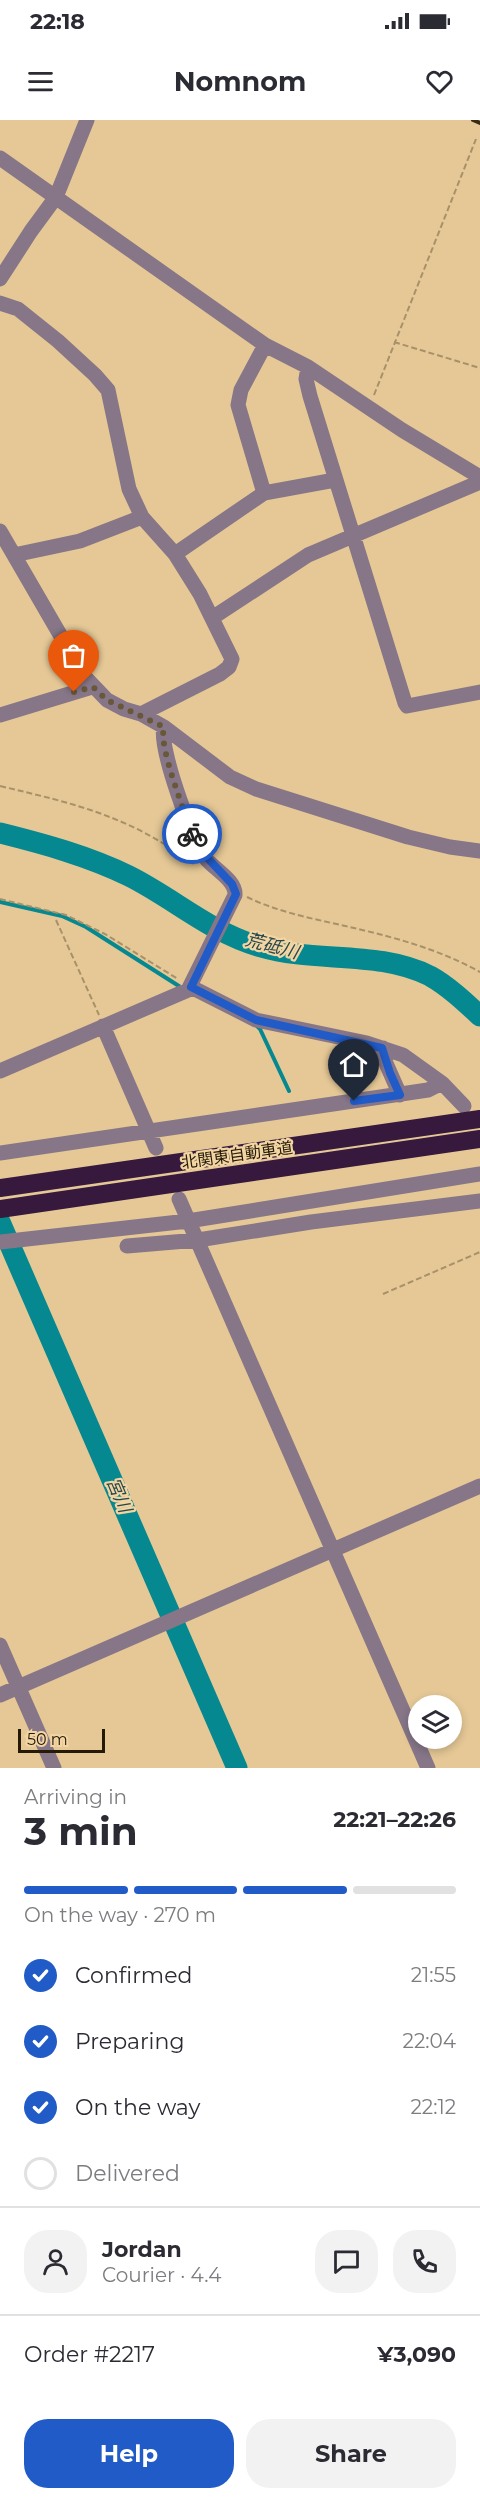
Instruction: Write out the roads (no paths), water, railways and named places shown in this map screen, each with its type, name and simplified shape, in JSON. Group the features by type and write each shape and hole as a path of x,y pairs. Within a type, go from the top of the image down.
{"highway":[{"name":"北関東自動車道","path":"9,1187 480,1119"},
{"name":"北関東自動車道","path":"0,1209 480,1139"}],"street":[{"path":"0,279 56,197 87,120"},
{"path":"0,158 265,345 308,367 368,405 402,430 480,477"},
{"path":"0,303 18,309 58,341 108,390 129,489 142,517 175,554 212,618 232,659 229,667 141,714"},
{"path":"264,493 238,405 241,390 265,345"},
{"path":"308,367 306,379 310,396 405,703 407,706 480,692"},
{"path":"175,554 264,493 335,480"},
{"path":"212,618 308,555 480,482"},
{"path":"14,555 80,541 142,517"},
{"path":"0,531 84,676 107,700 124,709 141,714 164,727 230,777 256,789 408,837 480,851"},
{"path":"0,715 93,687"},
{"path":"0,1071 104,1026 194,980 236,895 234,887 208,861 192,833 167,757 162,732 164,727"},
{"path":"194,980 256,1020 367,1043 403,1055 442,1083 464,1106"},
{"path":"104,1026 156,1148"},
{"path":"382,1048 391,1077 400,1095"},
{"path":"0,1153 400,1095 428,1090 442,1083"},
{"path":"0,1242 188,1221 480,1174"},
{"path":"179,1199 428,1768"},
{"path":"128,1246 198,1240 322,1220 480,1201"},
{"path":"0,1695 480,1486"},
{"path":"0,1645 54,1768"}],"waterway":[{"name":"荒砥川","path":"0,833 98,862 146,885 209,924 242,941 282,952 368,960 410,968 443,984 480,1016"},
{"path":"0,902 62,916 86,927 182,988"},
{"path":"256,1025 289,1091"},
{"name":"宮川","path":"0,1222 237,1768"}],"railway":[{"path":"473,120 480,123"}]}
